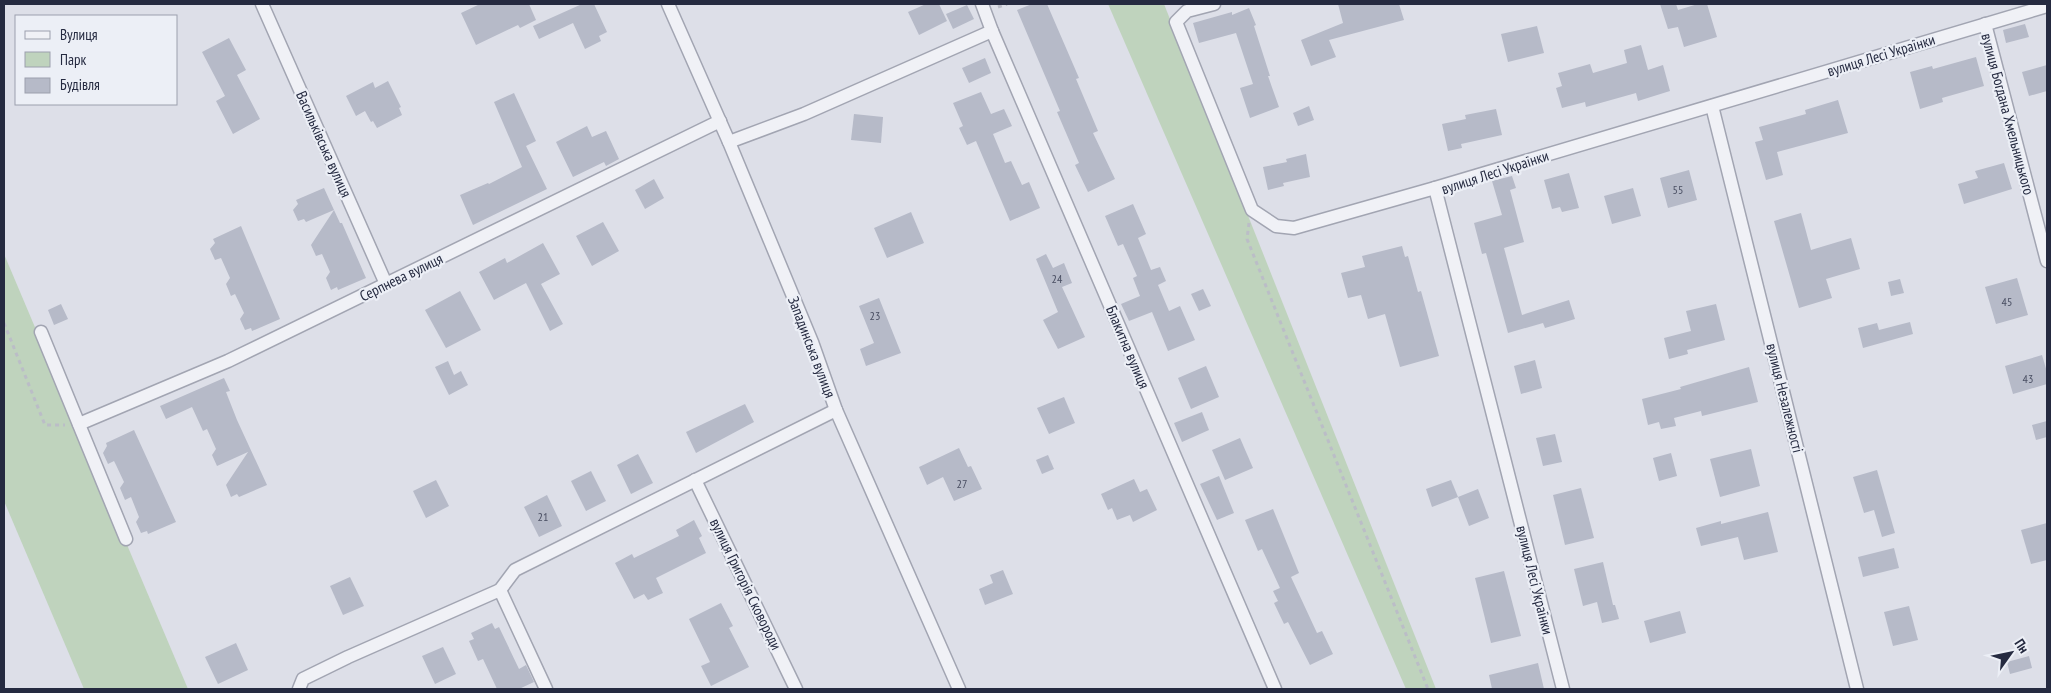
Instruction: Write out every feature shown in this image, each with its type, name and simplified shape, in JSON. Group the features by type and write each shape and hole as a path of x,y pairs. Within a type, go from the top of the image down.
{"street":[{"name":"Васильківська вулиця","path":"262,4 386,284"},
{"name":"Западинська вулиця","path":"668,4 729,142 812,342 836,410 959,689"},
{"name":"Блакитна вулиця","path":"982,4 1275,689"},
{"path":"1214,4 1187,11 1176,22 1252,210 1276,226 1294,228 1435,188"},
{"name":"вулиця Лесі Українки","path":"1563,689 1435,188 2047,6"},
{"name":"вулиця Богдана Хмельницького","path":"1985,24 2047,261"},
{"path":"729,142 804,114 992,30"},
{"name":"вулиця Незалежності","path":"1712,106 1857,689"},
{"name":"Серпнева вулиця","path":"79,424 228,361 720,121"},
{"path":"41,332 126,539"},
{"path":"299,689 303,680 348,657 500,590 514,570 836,410"},
{"name":"вулиця Григорія Сковороди","path":"695,480 796,689"},
{"path":"500,590 546,689"}],"path":[{"path":"1252,210 1247,239 1428,689"},
{"path":"4,323 45,425 79,424"}],"green space":[{"path":"1108,4 1164,4 1436,689 1406,689"},
{"path":"4,254 188,689 84,689 4,501"}],"building":[{"path":"480,4 529,4 536,20 520,28 518,25 476,45 461,13"},
{"path":"582,4 594,4 607,32 599,36 601,41 585,49 573,23 539,39 533,26"},
{"path":"926,4 939,4 947,21 919,35 908,12"},
{"path":"1032,4 1047,4 1079,78 1076,79 1098,131 1093,133 1115,179 1088,192 1075,165 1079,163 1057,112 1060,111 1017,10"},
{"path":"1338,4 1399,4 1404,20 1329,40 1336,57 1311,66 1301,40 1343,23"},
{"path":"1660,4 1676,4 1678,10 1698,4 1707,4 1717,37 1684,47 1678,27 1668,29"},
{"path":"967,5 974,19 953,29 946,14"},
{"path":"1249,8 1256,25 1254,26 1270,76 1268,76 1279,107 1250,118 1240,88 1253,84 1236,33 1199,43 1193,23 1232,12 1232,15"},
{"path":"2025,24 2029,37 2006,43 2003,30"},
{"path":"1537,26 1544,53 1508,62 1501,34"},
{"path":"229,38 246,70 237,75 260,119 233,134 216,101 225,96 202,52"},
{"path":"1641,45 1648,70 1663,65 1670,91 1638,101 1636,93 1586,107 1585,102 1562,108 1556,88 1562,86 1558,73 1590,64 1593,73 1627,63 1624,50"},
{"path":"1976,57 1984,86 1942,98 1943,102 1920,109 1910,72 1932,66 1933,69"},
{"path":"985,58 991,73 969,83 962,68"},
{"path":"2047,65 2047,91 2029,96 2022,72"},
{"path":"388,81 401,107 399,108 402,115 377,128 365,111 356,116 346,96 373,82 375,88"},
{"path":"981,92 991,114 1004,109 1012,126 993,134 1005,163 1011,161 1022,185 1029,182 1040,208 1010,221 976,141 967,145 959,128 963,126 953,103"},
{"path":"514,93 536,141 526,146 547,189 473,225 460,195 489,184 522,167 494,102"},
{"path":"1838,100 1848,133 1777,152 1783,175 1766,180 1755,142 1763,140 1759,127 1806,114 1805,110"},
{"path":"1309,106 1314,120 1298,126 1293,113"},
{"path":"1496,109 1502,135 1461,144 1462,148 1448,151 1442,124 1466,119 1465,115"},
{"path":"854,114 883,117 881,143 851,140"},
{"path":"587,126 592,137 606,131 619,159 606,166 604,162 573,177 556,142"},
{"path":"1306,154 1310,177 1283,183 1284,186 1268,190 1263,167 1287,162 1286,159"},
{"path":"2004,163 2012,189 1964,204 1958,184 1978,178 1975,171"},
{"path":"1689,170 1697,200 1668,208 1660,178"},
{"path":"1569,173 1579,208 1562,212 1560,207 1552,209 1544,180"},
{"path":"1512,176 1516,188 1510,190 1524,242 1504,248 1522,315 1569,300 1575,319 1545,328 1543,323 1508,333 1486,253 1482,254 1474,223 1502,215 1492,181"},
{"path":"654,179 664,198 645,209 635,190"},
{"path":"324,188 334,210 306,222 304,219 298,221 293,210 298,204 296,200"},
{"path":"1633,188 1641,216 1612,224 1604,196"},
{"path":"1133,204 1146,234 1138,238 1151,270 1160,267 1166,281 1158,285 1169,311 1180,306 1195,340 1168,351 1152,312 1129,321 1121,304 1140,296 1133,278 1137,276 1123,244 1118,246 1105,216"},
{"path":"334,210 340,223 342,223 366,278 338,290 337,287 331,290 326,278 330,272 322,254 316,256 311,245"},
{"path":"911,212 924,243 887,258 874,228"},
{"path":"1801,213 1811,250 1851,238 1860,269 1826,279 1832,298 1799,308 1774,221"},
{"path":"603,222 619,251 592,266 576,236"},
{"path":"241,226 280,319 252,331 251,328 245,330 240,319 244,313 235,294 231,296 226,284 230,278 221,258 215,260 210,249 215,243 213,239"},
{"path":"543,243 560,274 541,284 563,324 550,331 526,283 494,300 479,272 505,258 507,263"},
{"path":"1402,246 1405,257 1408,256 1418,292 1421,291 1439,356 1400,367 1385,314 1368,319 1361,295 1348,298 1341,273 1365,267 1362,256"},
{"path":"1046,254 1053,268 1064,263 1072,283 1062,287 1085,337 1058,349 1043,320 1058,312 1036,259"},
{"path":"2017,278 2028,315 1996,324 1985,287"},
{"path":"1900,279 1904,293 1891,296 1888,282"},
{"path":"1203,289 1211,306 1199,311 1191,294"},
{"path":"460,291 481,330 446,348 425,310"},
{"path":"879,298 901,353 866,366 860,349 874,343 859,306"},
{"path":"61,304 68,319 54,325 48,310"},
{"path":"1716,304 1725,340 1687,350 1688,354 1669,359 1664,338 1691,331 1686,311"},
{"path":"1910,322 1913,334 1863,348 1858,328 1877,323 1879,330"},
{"path":"2042,355 2047,372 2047,384 2013,394 2005,366"},
{"path":"1535,360 1542,388 1521,394 1514,366"},
{"path":"448,361 454,375 461,371 468,385 449,395 435,367"},
{"path":"1206,366 1219,397 1191,409 1178,378"},
{"path":"1749,367 1758,402 1702,416 1701,411 1674,418 1676,426 1661,429 1659,422 1648,425 1642,399 1681,389 1680,387"},
{"path":"224,378 230,391 226,392 237,420 267,485 239,497 237,494 231,497 226,485 248,452 217,466 212,455 216,449 207,429 203,431 192,407 166,419 160,406"},
{"path":"1064,397 1075,423 1049,434 1037,408"},
{"path":"745,404 754,422 696,453 686,432"},
{"path":"1202,412 1209,430 1182,442 1174,423"},
{"path":"2047,421 2047,437 2036,440 2032,425"},
{"path":"134,430 176,522 148,534 147,531 141,533 136,522 139,517 131,497 125,500 120,488 124,482 114,461 108,464 103,453 107,446 106,443"},
{"path":"1555,434 1562,462 1543,466 1536,438"},
{"path":"1240,438 1253,468 1225,480 1212,450"},
{"path":"959,448 968,467 971,466 982,489 954,501 943,477 927,485 919,467"},
{"path":"1751,449 1760,486 1720,497 1710,459"},
{"path":"1671,453 1677,476 1659,481 1653,458"},
{"path":"638,454 653,483 631,494 617,465"},
{"path":"1048,455 1054,469 1042,474 1036,460"},
{"path":"1877,470 1895,533 1882,537 1874,510 1864,513 1853,477"},
{"path":"591,471 606,501 586,511 571,481"},
{"path":"1219,476 1234,513 1217,520 1200,484"},
{"path":"1134,479 1140,492 1147,489 1157,510 1133,522 1130,515 1117,520 1112,508 1108,510 1101,494"},
{"path":"436,480 449,506 426,518 413,491"},
{"path":"1451,480 1458,497 1432,507 1426,489"},
{"path":"1581,488 1594,538 1565,545 1553,495"},
{"path":"1478,489 1489,518 1469,526 1458,497"},
{"path":"547,495 562,526 539,537 524,507"},
{"path":"1273,509 1299,573 1291,577 1317,633 1322,631 1333,654 1310,665 1288,622 1284,624 1274,603 1278,601 1273,591 1280,588 1262,549 1258,551 1245,520"},
{"path":"1768,512 1778,552 1744,560 1738,537 1701,546 1696,528 1721,521 1721,524"},
{"path":"694,520 702,536 699,538 706,553 656,578 663,593 648,600 644,594 634,599 615,563 632,554 634,558 679,536 676,530"},
{"path":"2047,523 2047,560 2031,564 2021,530"},
{"path":"1894,548 1899,568 1863,577 1858,557"},
{"path":"1603,562 1613,605 1615,605 1619,619 1602,623 1597,602 1583,606 1574,569"},
{"path":"1003,570 1013,594 985,605 979,589 993,583 990,575"},
{"path":"1504,571 1521,636 1491,643 1475,578"},
{"path":"350,577 364,606 343,615 330,586"},
{"path":"721,603 733,626 729,628 749,667 711,686 701,666 710,662 689,619"},
{"path":"1909,606 1918,640 1893,646 1884,612"},
{"path":"1680,611 1686,633 1650,643 1644,621"},
{"path":"492,623 495,629 499,627 519,669 526,665 534,682 519,689 497,689 483,659 478,661 469,641 474,639 471,633"},
{"path":"236,643 248,670 218,684 205,657"},
{"path":"443,647 456,674 435,684 422,656"},
{"path":"2029,656 2032,668 2010,674 2007,662"},
{"path":"1538,663 1544,689 1492,689 1489,675"}]}
